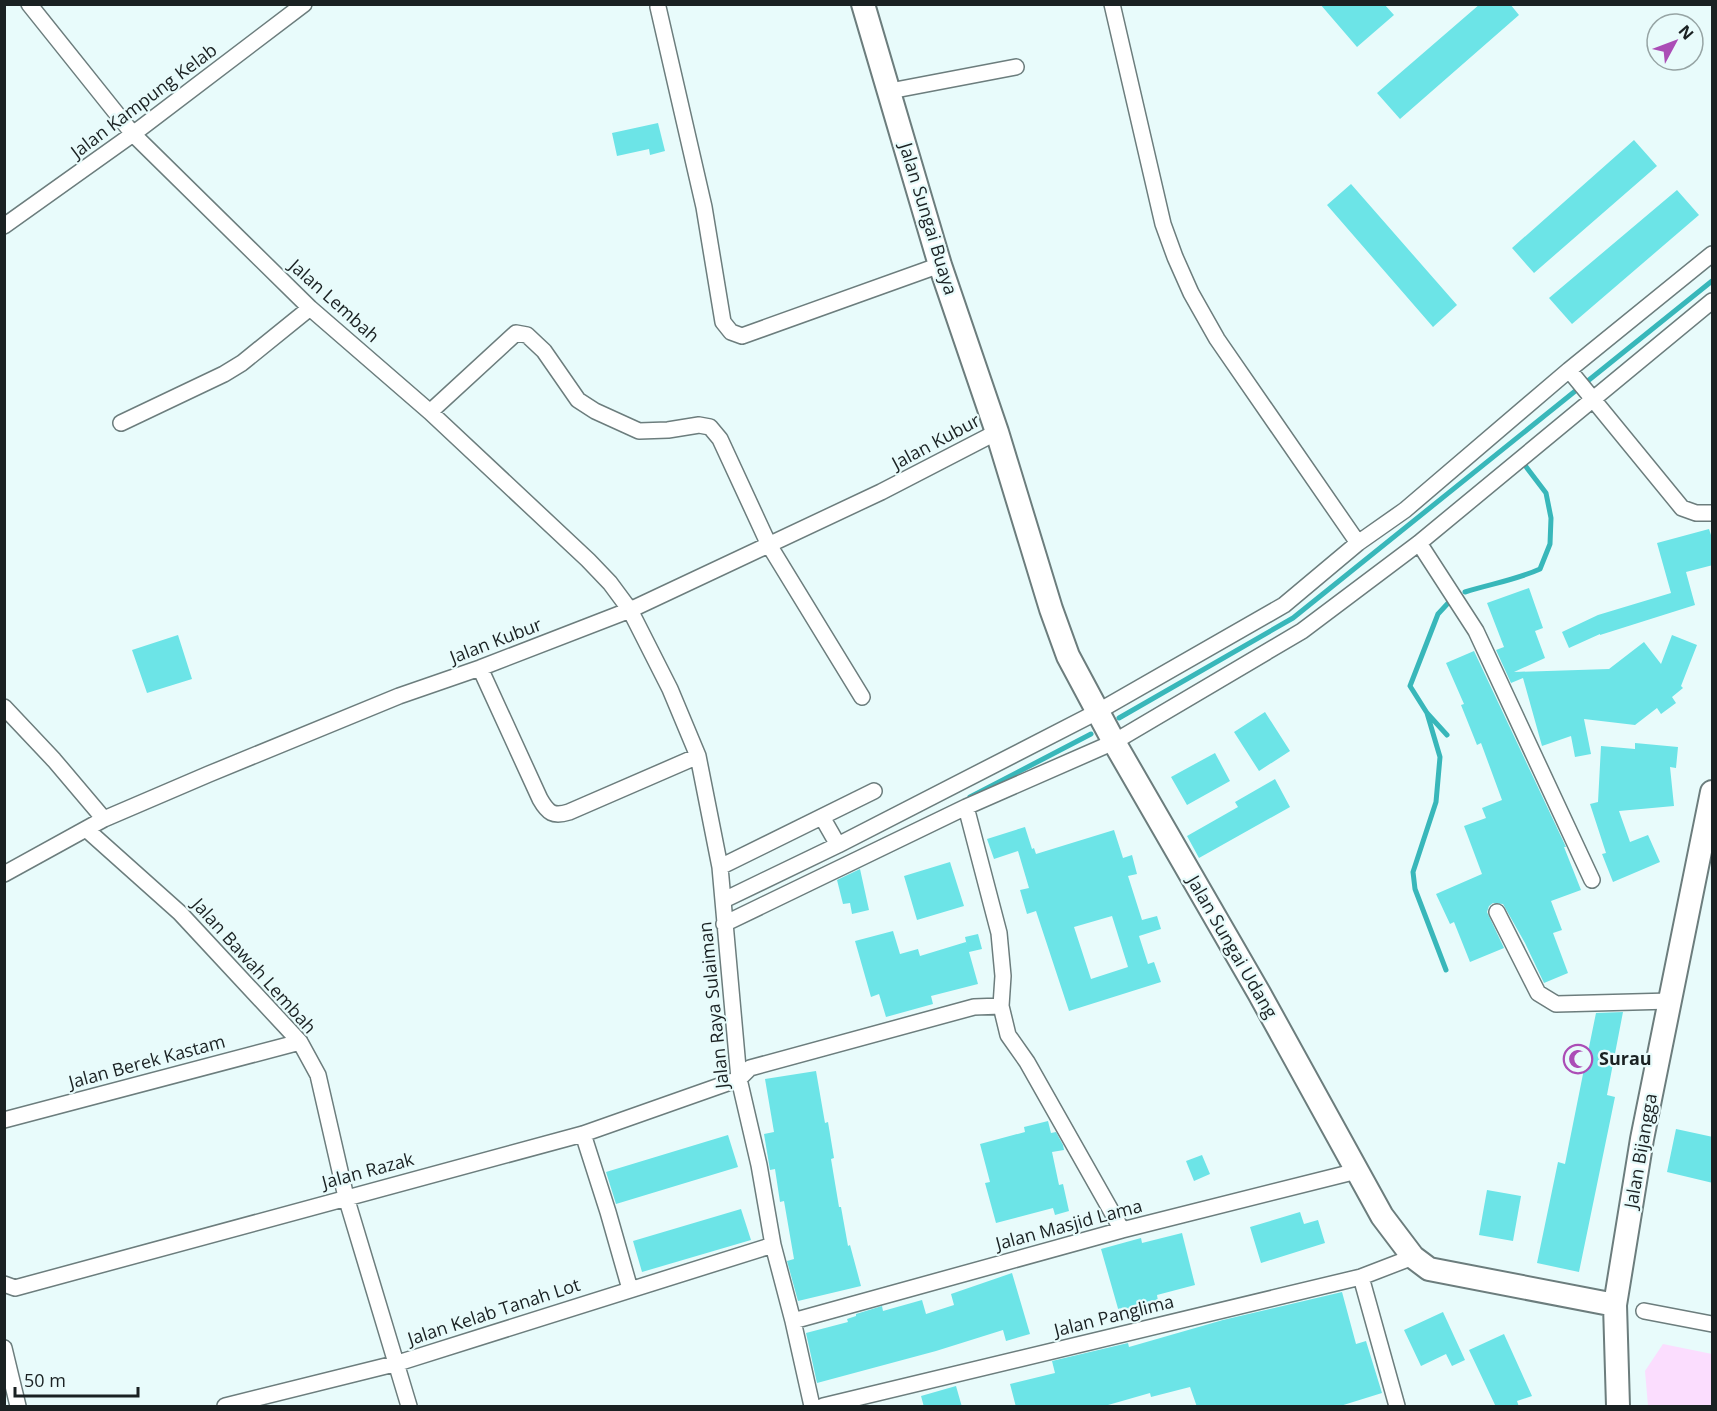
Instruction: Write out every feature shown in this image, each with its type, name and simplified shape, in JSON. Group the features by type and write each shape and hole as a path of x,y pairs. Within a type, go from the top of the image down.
{"street":[{"name":"Jalan Lembah","path":"28,4 133,134 310,308 430,412 588,560 610,583 630,610"},
{"name":"Jalan Kampung Kelab","path":"4,226 133,134 304,4"},
{"name":"Jalan Sungai Buaya","path":"863,4 940,265 997,432"},
{"path":"1112,4 1163,224 1191,293 1217,339 1358,543"},
{"path":"658,7 704,207 723,322 731,332 742,336 940,265"},
{"path":"890,91 1016,67"},
{"path":"724,900 838,845 1097,712 1284,605 1358,543 1405,510 1713,254"},
{"path":"724,924 966,807 1114,742 1302,631 1419,543 1590,396 1713,301"},
{"path":"121,423 224,374 242,363 310,308"},
{"path":"430,412 516,333 527,335 544,351 578,400 595,411 639,431 668,430 699,425 710,427 720,439 769,545 862,697"},
{"path":"1571,373 1682,508 1696,513 1713,513"},
{"name":"Jalan Kubur","path":"4,874 104,819 209,774 399,696 480,668 630,610 881,492 997,432"},
{"name":"Jalan Sungai Udang","path":"997,432 1068,656 1097,712 1259,993 1382,1216 1413,1257 1429,1269 1615,1305"},
{"path":"1419,543 1476,631 1592,880"},
{"name":"Jalan Raya Sulaiman","path":"630,610 670,689 698,756 720,867 739,1079 759,1165 773,1245 812,1407"},
{"path":"480,668 547,811 558,815 569,812 698,756"},
{"path":"4,707 54,760 104,819"},
{"path":"720,867 874,791"},
{"name":"Jalan Bijangga","path":"1618,1407 1615,1305 1642,1140 1713,792"},
{"path":"966,807 999,933 1003,976 1001,1006 1008,1035 1027,1062 1122,1230"},
{"path":"822,817 838,845"},
{"name":"Jalan Bawah Lembah","path":"86,829 180,913 300,1042 318,1075 346,1197 410,1407"},
{"path":"1497,912 1538,993 1556,1004 1671,1001"},
{"name":"Jalan Razak","path":"4,1284 15,1288 583,1134 739,1079 750,1068 974,1007 1001,1006"},
{"name":"Jalan Berek Kastam","path":"4,1120 300,1042"},
{"path":"583,1134 630,1289"},
{"name":"Jalan Masjid Lama","path":"793,1322 1122,1230 1357,1171"},
{"name":"Jalan Kelab Tanah Lot","path":"225,1407 398,1363 773,1245"},
{"name":"Jalan Panglima","path":"823,1407 1361,1277 1413,1257"},
{"path":"1361,1277 1397,1407"},
{"path":"1644,1311 1713,1324"},
{"path":"4,1348 18,1407"}],"shaded area":[{"path":"1663,1344 1712,1354 1712,1406 1648,1406 1645,1371"}],"building":[{"path":"1320,4 1384,4 1394,15 1357,47"},
{"path":"1480,4 1510,4 1519,15 1400,119 1377,93"},
{"path":"658,123 665,151 650,155 649,149 617,156 612,133"},
{"path":"1634,140 1657,166 1534,273 1512,248"},
{"path":"1351,184 1457,305 1433,327 1327,205"},
{"path":"1677,190 1699,215 1572,324 1549,298"},
{"path":"1709,529 1713,541 1713,565 1686,572 1695,605 1600,634 1569,648 1562,632 1598,615 1671,593 1657,543"},
{"path":"1529,588 1543,628 1535,631 1545,658 1514,672 1609,669 1644,642 1661,664 1672,635 1697,645 1681,686 1683,688 1672,697 1676,703 1661,714 1657,708 1635,725 1584,719 1591,754 1575,757 1571,736 1542,746 1523,678 1511,683 1496,650 1504,647 1487,603"},
{"path":"178,635 192,679 147,693 132,650"},
{"path":"1474,651 1566,847 1564,847 1581,890 1551,901 1562,930 1553,933 1568,973 1544,983 1503,904 1493,903 1487,912 1504,948 1470,962 1454,922 1450,924 1436,894 1482,874 1464,826 1486,818 1482,808 1502,800 1481,743 1477,745 1461,705 1464,704 1446,663"},
{"path":"1265,712 1290,751 1259,771 1234,732"},
{"path":"1635,743 1678,747 1676,768 1670,767 1674,806 1619,811 1630,842 1648,835 1660,862 1613,882 1602,854 1606,853 1590,804 1598,802 1601,746 1635,749"},
{"path":"1215,753 1230,781 1187,805 1171,777"},
{"path":"1275,779 1290,807 1199,858 1187,836 1238,807 1235,802"},
{"path":"1025,827 1032,849 1034,848 1036,854 1114,830 1123,858 1132,855 1137,874 1128,876 1142,920 1157,916 1161,929 1139,936 1148,964 1154,962 1161,982 1069,1011 1036,911 1027,914 1020,890 1029,888 1018,851 994,859 987,839","holes":["1112,916 1128,967 1091,979 1074,927"]},
{"path":"950,862 964,906 917,920 904,876"},
{"path":"860,869 869,910 852,914 850,903 843,904 837,880"},
{"path":"893,931 900,954 918,949 920,956 966,942 967,946 965,937 978,934 982,949 969,952 978,984 931,996 933,1004 886,1017 879,994 871,997 855,941"},
{"path":"1623,1012 1607,1095 1615,1097 1579,1272 1537,1263 1558,1162 1565,1164 1584,1069 1570,1066 1573,1049 1588,1052 1596,1013"},
{"path":"816,1071 825,1123 828,1122 839,1207 841,1207 848,1246 850,1245 861,1286 798,1301 787,1261 794,1259 784,1201 780,1202 775,1169 770,1170 764,1134 774,1132 765,1079"},
{"path":"1048,1121 1051,1133 1056,1132 1063,1145 1064,1150 1052,1152 1059,1185 1063,1184 1069,1211 1055,1215 1053,1208 996,1223 985,1183 990,1182 980,1144 1025,1132 1024,1127"},
{"path":"1676,1129 1713,1137 1713,1183 1667,1172"},
{"path":"728,1135 738,1167 616,1204 606,1172"},
{"path":"1202,1155 1210,1174 1194,1181 1186,1161"},
{"path":"1487,1190 1521,1196 1513,1241 1479,1235"},
{"path":"741,1209 751,1240 642,1272 633,1241"},
{"path":"1300,1212 1304,1224 1318,1220 1325,1243 1261,1263 1250,1227"},
{"path":"1182,1233 1195,1285 1157,1295 1158,1301 1119,1312 1101,1249 1141,1238 1142,1243"},
{"path":"1012,1273 1030,1334 1006,1341 1003,1330 936,1351 817,1383 806,1333 848,1322 847,1319 856,1314 882,1306 883,1311 922,1300 926,1314 954,1305 951,1294"},
{"path":"1342,1292 1356,1344 1366,1341 1382,1393 1337,1407 1197,1407 1190,1387 1151,1397 1150,1393 1101,1407 1016,1407 1010,1384 1055,1373 1052,1361 1128,1343 1129,1347 1223,1320"},
{"path":"1443,1312 1465,1360 1452,1366 1446,1354 1421,1366 1404,1330"},
{"path":"1504,1334 1532,1396 1517,1401 1519,1407 1496,1407 1469,1350"},
{"path":"956,1386 962,1407 924,1407 921,1396"}],"waterway":[{"path":"1119,718 1293,618 1712,281"},
{"path":"1465,592 1540,569 1550,544 1551,518 1546,493 1524,464"},
{"path":"1447,735 1427,713 1410,686 1438,614 1450,601"},
{"path":"1427,713 1440,757 1436,802 1413,872 1415,889 1446,970"},
{"path":"970,797 1091,734"}],"place":[{"name":"Surau","path":"1578,1059"}]}
